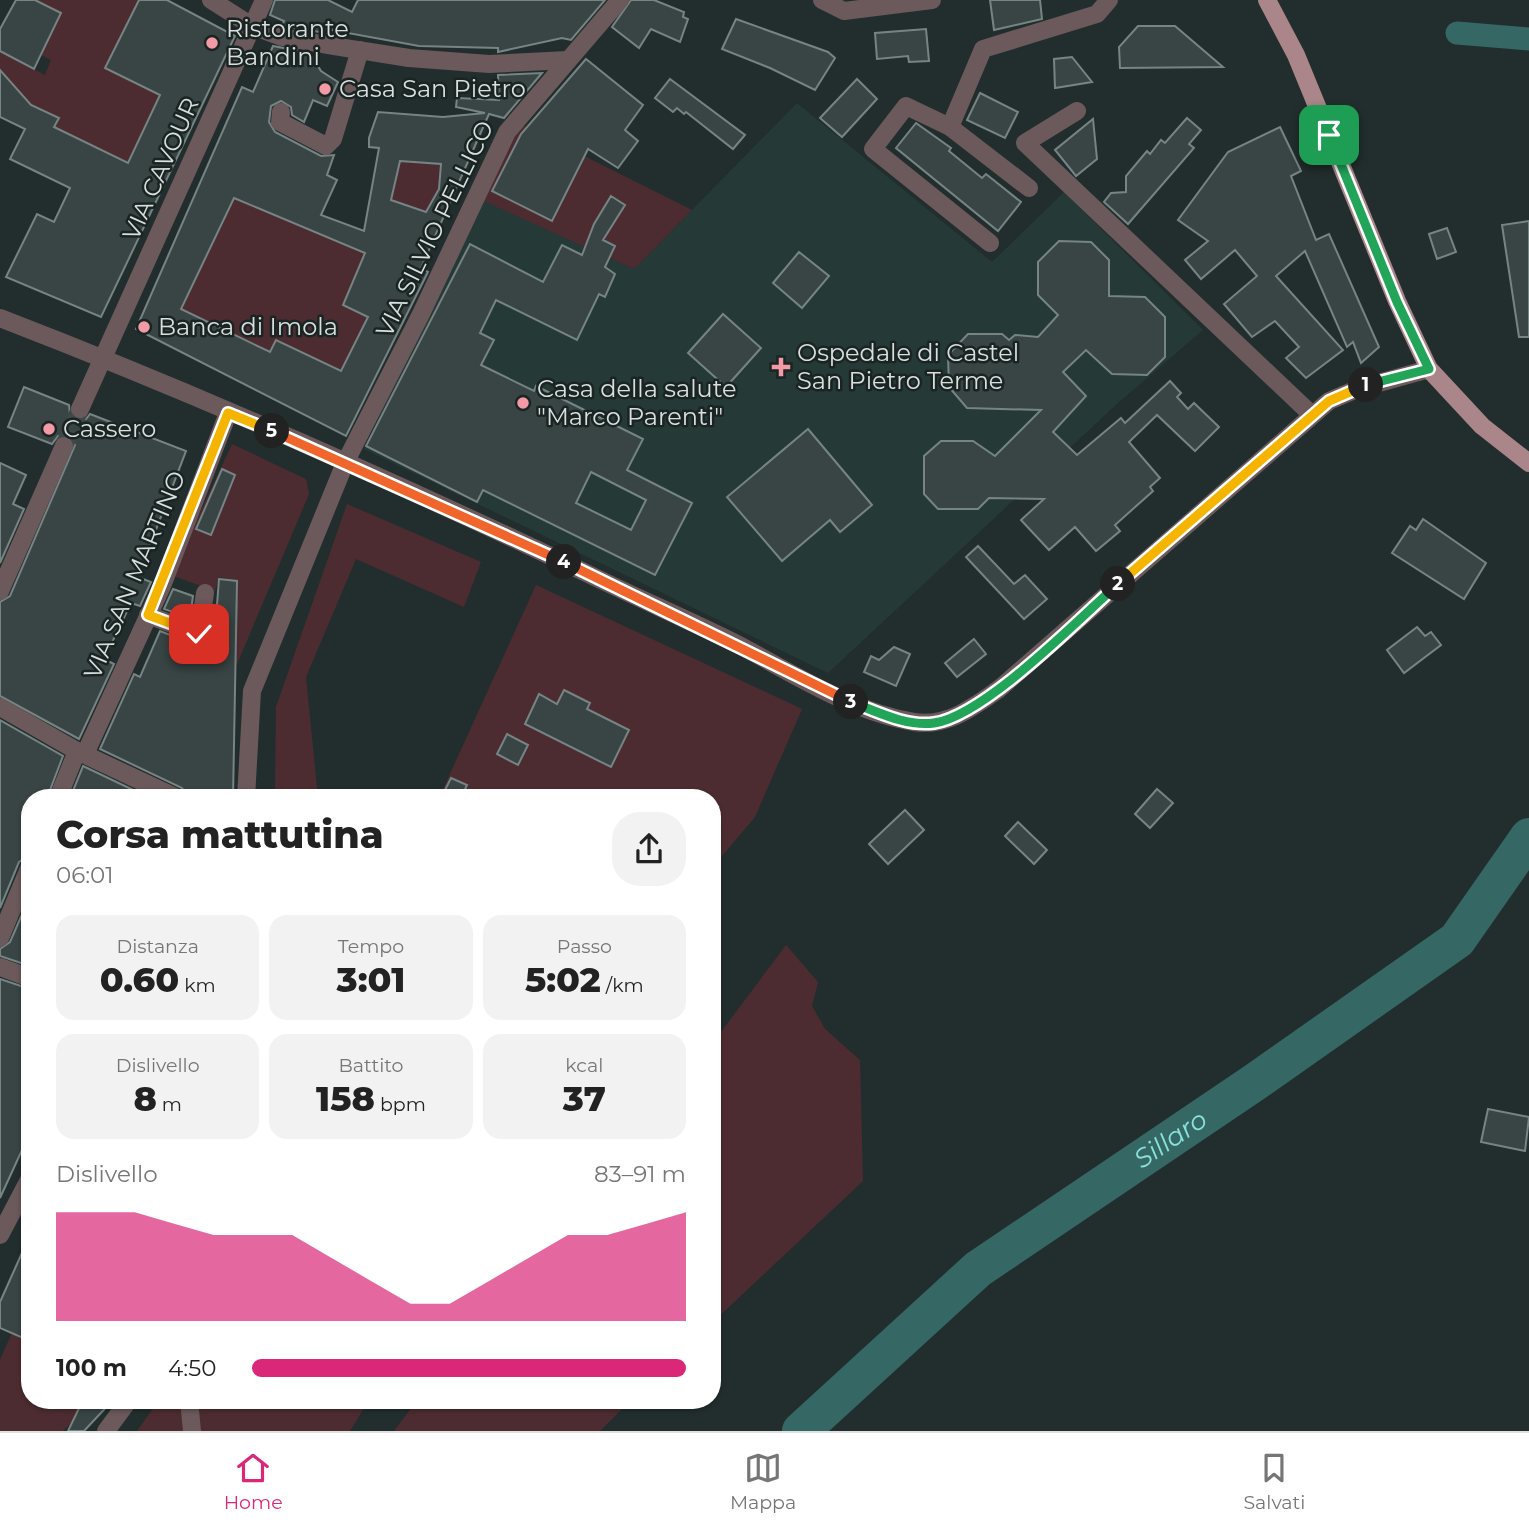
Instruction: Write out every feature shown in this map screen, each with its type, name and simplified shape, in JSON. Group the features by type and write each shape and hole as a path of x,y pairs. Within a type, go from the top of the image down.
{"main road":[{"path":"1267,0 1296,55 1397,302 1429,369 1482,426 1528,462"}],"street":[{"path":"211,0 252,26 282,37 409,58 489,64 568,60"},
{"name":"VIA CAVOUR","path":"80,410 264,0"},
{"name":"VIA SILVIO PELLICO","path":"247,789 252,691 345,463 421,314 507,132 620,0"},
{"path":"822,0 844,10 932,0"},
{"path":"950,127 983,49 1097,14 1109,0"},
{"path":"281,113 280,122 326,146 333,139 360,50"},
{"path":"990,243 873,149 906,106 950,127 1029,188"},
{"path":"1077,111 1025,143 1312,415"},
{"path":"0,318 102,358 523,542 736,644 830,694 891,717 932,723 964,714 999,689 1329,401 1357,388 1429,369"},
{"name":"VIA SAN MARTINO","path":"63,789 148,615 228,413"},
{"path":"0,592 64,446"},
{"path":"148,615 199,634 205,593"},
{"path":"0,707 81,753 158,789"},
{"path":"0,938 21,888"},
{"path":"0,967 21,975"},
{"path":"0,1235 21,1195"},
{"path":"106,1431 122,1409"},
{"path":"190,1409 192,1431"}],"shaded area":[{"path":"36,0 139,0 160,95 128,163 54,127 58,118 31,105 13,84 0,78 0,51 45,75 51,60 41,55 61,13"},
{"name":"Ospedale di Castel San Pietro Terme","path":"797,103 992,262 1064,192 1203,330 1118,403 828,673 364,449 481,198 634,269"},
{"path":"516,122 692,210 634,269 475,197"},
{"path":"400,161 441,164 441,171 455,171 426,212 391,200"},
{"path":"234,198 365,253 343,304 368,317 341,371 277,340 270,352 192,314 178,316"},
{"path":"232,444 306,479 309,494 235,669 237,581 219,577 215,591 171,575"},
{"path":"347,504 481,562 464,607 356,559 306,677 317,789 275,789 276,707"},
{"path":"536,585 802,709 755,817 721,857 721,789 443,789"},
{"path":"786,945 818,982 812,1006 825,1029 860,1060 863,1181 721,1315 721,1032"},
{"path":"12,1333 21,1337 21,1409 79,1409 73,1421 63,1431 0,1431 0,1360"},
{"path":"153,1409 363,1409 350,1431 137,1431"},
{"path":"410,1409 622,1409 600,1431 394,1431"}],"building":[{"path":"16,0 35,0 61,13 34,69 0,51 0,29"},
{"path":"139,0 167,0 235,36 101,317 6,277 37,214 54,222 70,188 10,159 25,129 0,117 0,70 31,105 59,118 54,127 128,163 160,95 105,68"},
{"path":"275,0 328,0 352,12 358,0 605,0 571,40 562,38 498,52 498,48 419,46 321,28 319,32 285,26 282,25 284,21 270,15"},
{"path":"631,0 654,0 684,12 683,17 688,19 680,42 651,29 639,48 612,27"},
{"path":"990,0 1040,0 1042,19 994,30"},
{"path":"736,19 828,52 835,58 815,90 722,49"},
{"path":"1138,26 1175,26 1223,67 1120,68 1119,47"},
{"path":"926,29 929,61 909,62 908,56 877,59 875,33"},
{"path":"273,46 310,53 321,71 338,82 327,106 313,100 304,122 292,115 291,107 281,101 271,106 269,122 275,132 321,156 334,155 327,175 337,180 321,215 364,231 379,148 369,147 369,138 378,112 443,117 485,113 456,107 457,98 499,100 498,75 542,73 504,118 489,114 421,268 428,272 346,436 136,329 242,87 253,92","holes":["400,161 441,164 439,189 426,212 391,200","234,198 365,253 343,305 368,317 341,371 276,340 270,352 181,309"]},
{"path":"1072,57 1092,82 1055,88 1054,59"},
{"path":"586,59 643,105 625,130 638,141 618,168 588,149 552,221 492,191 521,134"},
{"path":"670,79 745,135 733,149 686,112 684,114 677,108 673,112 655,98"},
{"path":"857,79 877,99 842,137 820,118"},
{"path":"980,93 1018,112 1005,138 967,120"},
{"path":"1187,118 1201,130 1189,144 1194,148 1128,224 1104,202 1111,193 1126,192 1126,176 1147,151 1150,154 1161,140 1165,143"},
{"path":"1093,119 1097,159 1076,176 1055,150"},
{"path":"916,123 951,148 949,151 982,178 986,174 1021,202 998,231 896,148"},
{"path":"1280,127 1301,171 1291,176 1316,240 1329,234 1379,347 1361,363 1353,342 1347,347 1305,251 1276,276 1343,350 1306,378 1286,358 1299,347 1275,321 1252,337 1224,304 1257,276 1235,250 1201,279 1185,260 1208,241 1178,220 1228,152"},
{"name":"Casa della salute \"Marco Parenti\"","path":"611,196 625,205 603,240 615,246 605,267 615,274 605,297 599,294 577,340 496,300 480,333 494,340 481,365 534,391 536,386 643,439 627,470 692,503 655,575 483,490 477,502 366,446 470,244 543,282 562,245 582,255 594,224","holes":["591,472 646,500 631,530 576,503"]},
{"path":"1529,221 1529,337 1519,337 1502,225"},
{"path":"1447,228 1456,252 1437,259 1429,234"},
{"path":"1059,241 1091,242 1109,260 1109,296 1145,297 1165,317 1165,357 1147,375 1112,374 1086,350 1063,372 1086,396 1053,432 1077,455 1121,418 1125,423 1170,381 1181,393 1177,397 1188,409 1194,403 1219,427 1195,451 1157,415 1129,442 1160,478 1150,487 1153,491 1115,525 1120,531 1096,551 1075,527 1049,550 1021,520 1044,499 989,498 978,509 938,509 924,494 924,456 941,441 973,441 995,456 1041,410 967,408 949,387 948,355 968,334 1002,334 1009,340 1015,335 1038,337 1058,315 1038,295 1038,262"},
{"path":"799,252 829,276 802,308 773,283"},
{"path":"723,314 761,348 726,387 688,353"},
{"path":"24,387 69,405 70,415 76,420 86,419 90,414 186,451 138,577 151,582 140,606 131,603 104,659 114,664 79,739 0,696 0,602 10,596 75,445 68,435 58,436 52,444 8,427"},
{"path":"808,429 872,505 840,532 830,520 782,561 727,497"},
{"path":"0,463 26,475 13,504 24,509 0,563"},
{"path":"222,469 235,475 211,535 196,529"},
{"path":"1423,519 1486,563 1464,599 1392,553 1410,526 1416,530"},
{"path":"978,546 1014,584 1025,575 1047,599 1024,619 966,557"},
{"path":"219,579 237,581 233,789 183,789 100,749 134,674 140,677 160,631 196,645 208,641 217,605"},
{"path":"173,589 193,596 190,618 164,609"},
{"path":"1417,627 1425,636 1431,632 1441,645 1404,673 1387,650"},
{"path":"974,639 986,654 957,677 945,663"},
{"path":"894,647 910,654 896,686 864,672 871,656 879,660"},
{"path":"564,690 590,703 587,709 629,730 611,767 525,724 539,694 557,704"},
{"path":"0,720 63,756 50,789 21,789 21,861 0,908"},
{"path":"507,734 528,745 518,765 497,754"},
{"path":"83,766 131,789 74,789"},
{"path":"451,778 467,785 465,789 446,789"},
{"path":"1157,789 1173,803 1150,828 1135,814"},
{"path":"905,810 924,830 888,864 869,844"},
{"path":"1018,822 1047,850 1034,864 1005,836"},
{"path":"21,917 21,963 0,956 0,949 10,942"},
{"path":"0,979 21,986 21,1152 0,1198"},
{"path":"1488,1109 1529,1117 1525,1151 1481,1142"},
{"path":"21,1255 21,1337 0,1328 0,1302"},
{"path":"79,1409 105,1409 84,1431 68,1431"}],"waterway":[{"path":"1457,33 1529,39"},
{"name":"Sillaro","path":"801,1431 978,1269 1255,1082 1457,940 1529,837"}],"tunnel":[{"path":"64,446 80,409"}],"place":[{"name":"Ristorante Bandini","path":"212,43"},
{"name":"Casa San Pietro","path":"325,89"},
{"name":"Banca di Imola","path":"144,327"},
{"name":"Ospedale di Castel San Pietro Terme","path":"781,367"},
{"name":"Casa della salute \"Marco Parenti\"","path":"523,403"},
{"name":"Cassero","path":"49,429"}],"route":[{"path":"199,634 148,615 162,586 228,413 523,542 736,644 830,694 891,717 916,723 932,723 964,714 999,689 1329,401 1357,388 1429,369 1397,302 1329,135"}]}
